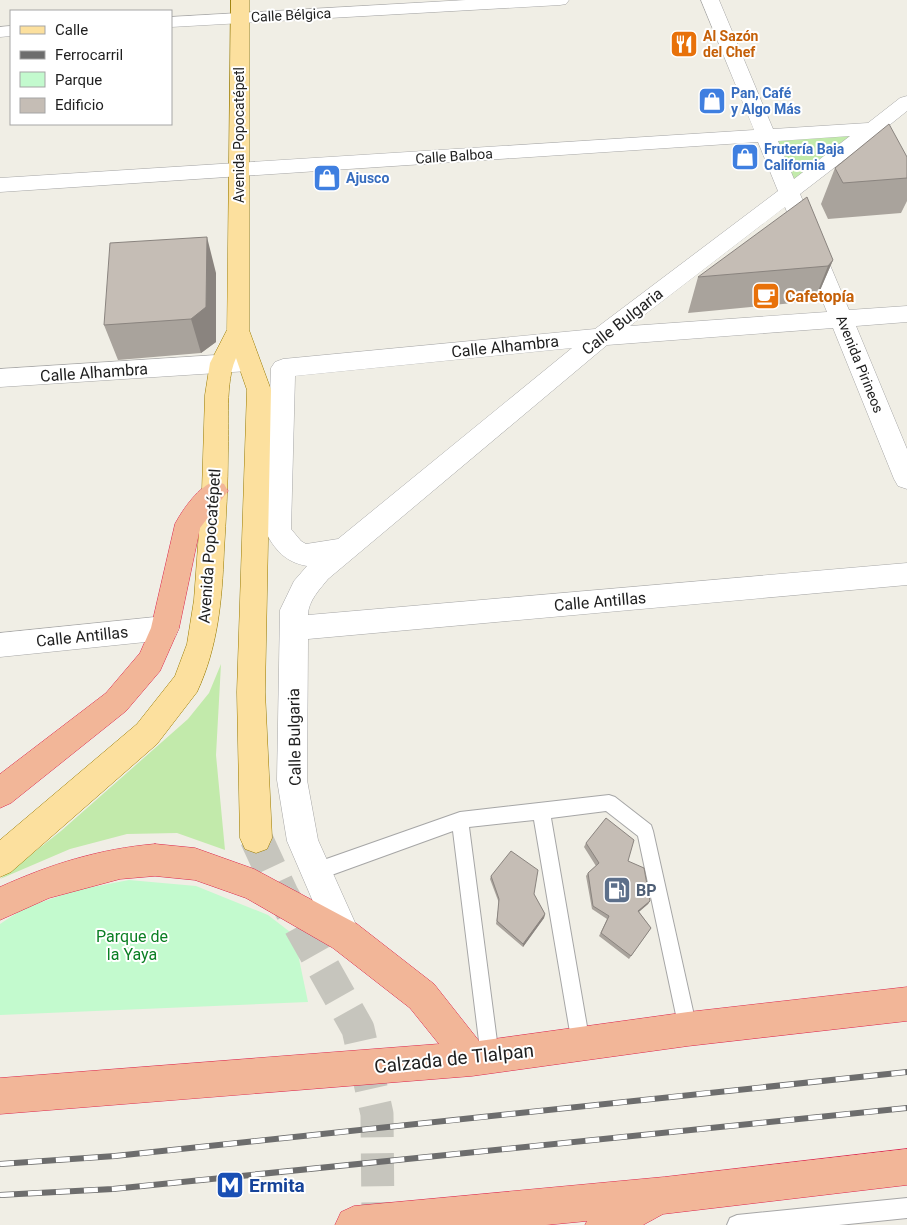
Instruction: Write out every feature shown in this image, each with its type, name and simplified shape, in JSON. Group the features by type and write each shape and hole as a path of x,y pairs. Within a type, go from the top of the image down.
{"highway":[{"path":"0,793 116,702 150,662 164,628 188,524 215,490"},
{"path":"0,904 46,883 77,873 120,863 155,860 195,864 254,885 345,936 422,996 481,1058"},
{"name":"Calzada de Tlalpan","path":"0,1096 481,1058 688,1029 907,1004"},
{"path":"354,1225 664,1195 907,1167"},
{"path":"604,1225 664,1195"}],"main road":[{"name":"Avenida Popocatépetl","path":"0,861 62,810 147,734 187,683 201,644 208,600 215,490 217,394 235,363 238,330 240,9"},
{"name":"Avenida Popocatépetl","path":"235,363 259,390 251,692 256,838"}],"street":[{"name":"Calle Bélgica","path":"172,22 240,9 560,0"},
{"name":"Avenida Pirineos","path":"710,0 907,479"},
{"name":"Calle Bulgaria","path":"345,936 315,872 303,841 292,780 294,610 304,588 319,571 601,336 907,102"},
{"name":"Calle Balboa","path":"0,185 907,126"},
{"name":"Calle Alhambra","path":"283,368 601,336 907,314"},
{"name":"Calle Alhambra","path":"0,378 235,363"},
{"name":"Calle Bulgaria","path":"283,368 278,531 285,544 295,553 312,555 345,549"},
{"name":"Calle Antillas","path":"294,628 907,574"},
{"name":"Calle Antillas","path":"0,645 164,628"}],"lane":[{"path":"315,872 460,820 609,803 645,831 688,1029"},
{"path":"540,810 581,1044"},
{"path":"460,820 481,1058"},
{"path":"737,1225 907,1208"}],"green space":[{"path":"874,128 790,192 769,135"},
{"path":"221,664 216,755 225,850 177,833 127,834 70,849 0,879 61,831 188,719 209,693"},
{"name":"Parque de la Yaya","path":"129,880 196,886 268,915 294,935 308,1002 0,1015 0,924 24,908 77,890"}],"building":[{"path":"889,124 907,157 907,178 843,183 835,168"},
{"path":"807,197 833,260 828,266 698,277"},
{"path":"207,237 206,307 191,319 104,325 110,243"},
{"name":"BP","path":"606,818 634,840 628,861 644,868 650,901 638,911 651,928 631,956 601,933 609,916 593,906 588,873 599,863 586,843"},
{"path":"511,851 538,870 534,894 545,914 523,944 497,921 499,899 491,876"}],"tunnel":[{"path":"256,838 282,894 358,1029 377,1114 378,1218 376,1225"}],"railway":[{"path":"0,1164 115,1156 907,1072"},
{"path":"0,1195 113,1189 907,1108"}],"place":[{"name":"Al Sazón del Chef","path":"684,44"},
{"name":"Pan, Café y Algo Más","path":"712,101"},
{"name":"Frutería Baja California","path":"745,157"},
{"name":"Ajusco","path":"327,178"},
{"name":"Cafetopía","path":"766,296"},
{"name":"BP","path":"617,890"},
{"name":"Ermita","path":"230,1185"}]}
